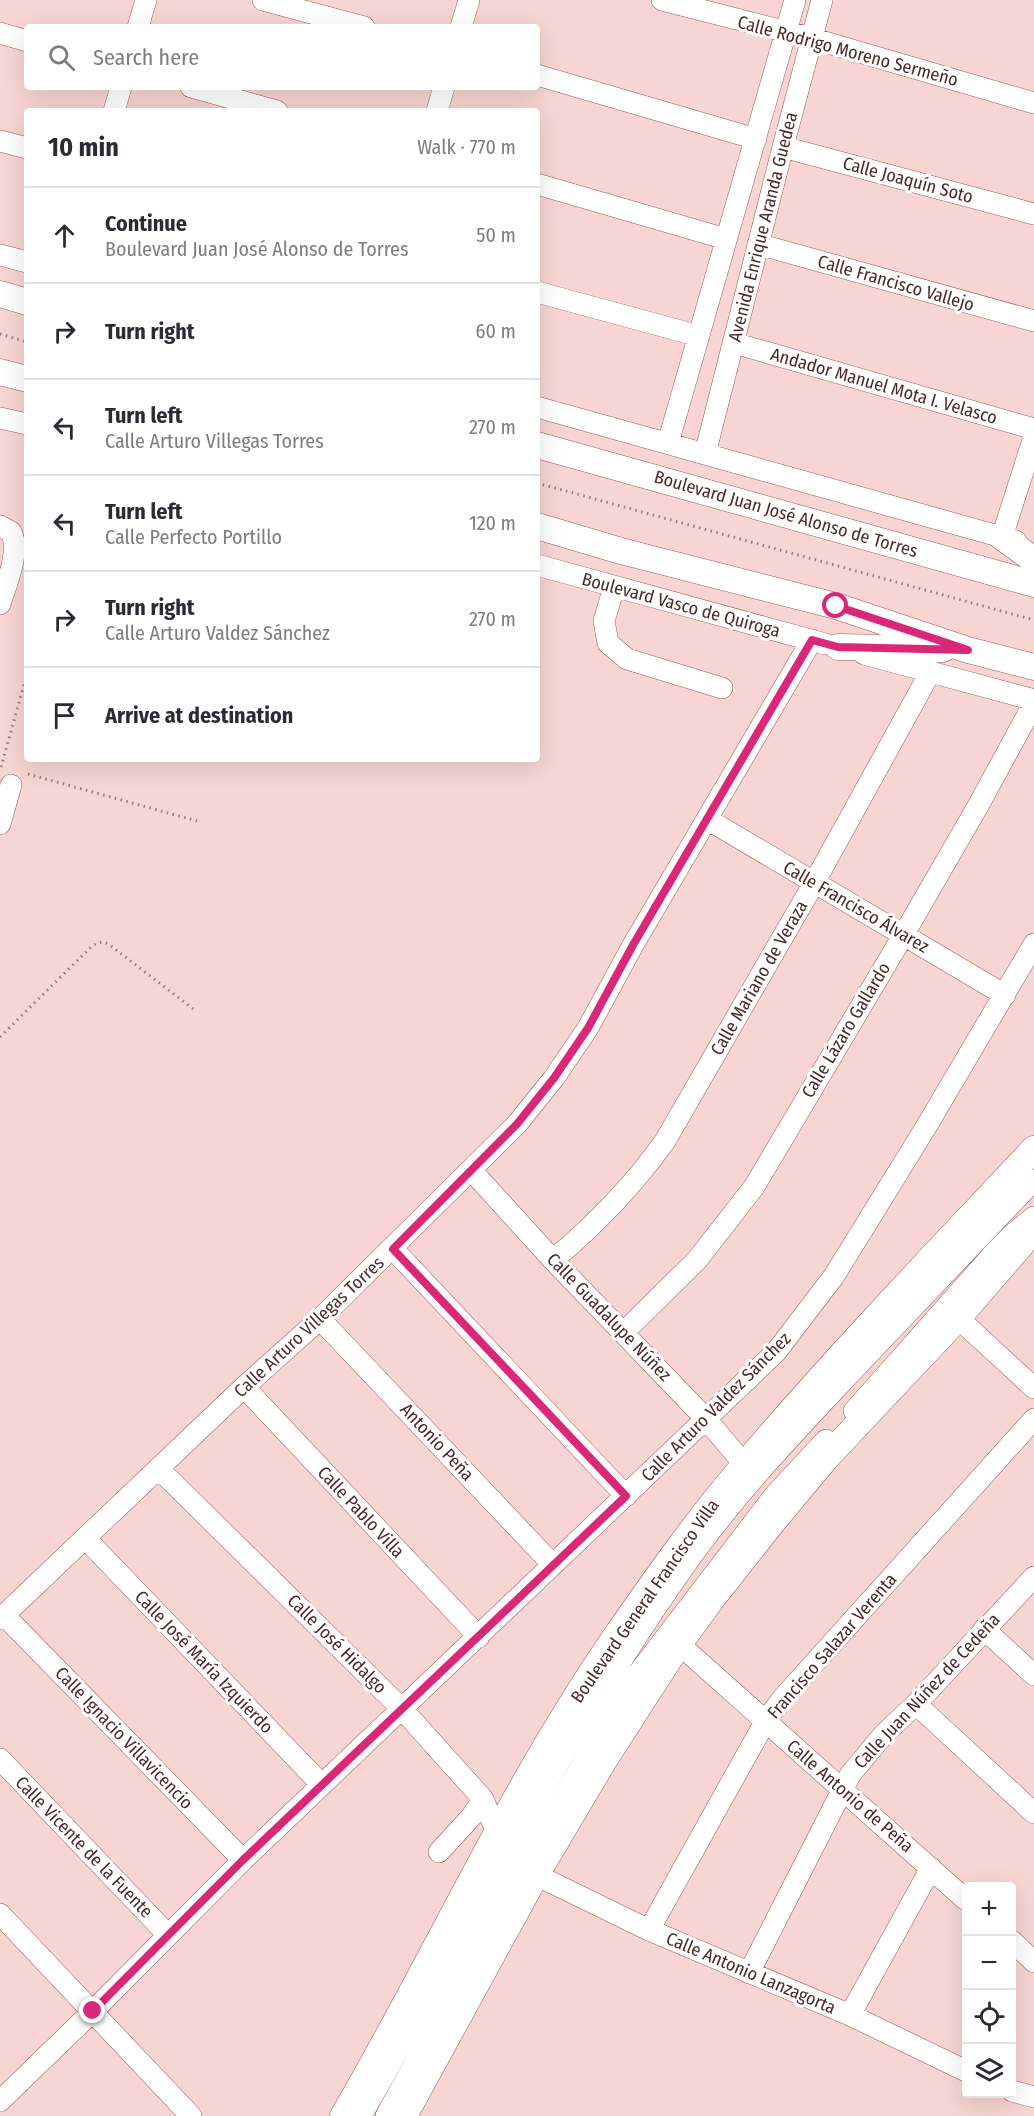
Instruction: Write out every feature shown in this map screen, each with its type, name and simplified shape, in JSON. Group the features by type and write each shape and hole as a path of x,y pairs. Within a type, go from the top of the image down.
{"main road":[{"path":"0,294 24,301"},
{"path":"0,372 24,379"},
{"name":"Boulevard Juan José Alonso de Torres","path":"540,446 1034,584"},
{"path":"540,527 836,606 968,650 1034,667"},
{"path":"1002,537 1034,560"},
{"path":"838,647 968,650 1034,655"},
{"name":"Boulevard General Francisco Villa","path":"343,2116 551,1736 615,1638 744,1464 908,1283 1034,1149"},
{"path":"404,2116 536,1875 603,1762 679,1644 711,1600 820,1466 958,1318 1034,1230"}],"street":[{"path":"139,24 146,0"},
{"path":"263,0 353,24"},
{"path":"462,24 469,0"},
{"name":"Calle Rodrigo Moreno Sermeño","path":"662,0 811,38 1034,103"},
{"name":"Avenida Enrique Aranda Guedea","path":"668,443 795,0"},
{"name":"Avenida Enrique Aranda Guedea","path":"705,454 822,0"},
{"path":"0,33 24,40"},
{"path":"540,76 756,139"},
{"path":"115,108 120,90"},
{"path":"202,90 266,108"},
{"path":"438,108 443,90"},
{"path":"0,141 24,147"},
{"name":"Calle Joaquín Soto","path":"783,147 1034,214"},
{"path":"540,185 726,239"},
{"name":"Calle Francisco Vallejo","path":"758,244 1034,321"},
{"path":"0,255 24,261"},
{"path":"540,293 699,336"},
{"name":"Andador Manuel Mota I. Velasco","path":"734,343 1034,429"},
{"path":"540,408 1034,546"},
{"path":"0,418 24,423"},
{"path":"1002,537 1034,436"},
{"path":"0,526 8,529 15,541 6,564 0,604"},
{"name":"Boulevard Vasco de Quiroga","path":"540,566 1034,701"},
{"path":"614,587 604,621 608,644 627,659 722,688"},
{"name":"Calle Arturo Villegas Torres","path":"2,1617 244,1387 320,1319 517,1124 554,1078 588,1028 633,945 812,640"},
{"name":"Calle Mariano de Veraza","path":"553,1260 622,1196 665,1141 814,883 931,671"},
{"name":"Calle Lázaro Gallardo","path":"624,1332 697,1260 754,1187 978,806 1034,701"},
{"path":"0,824 12,775"},
{"name":"Calle Francisco Álvarez","path":"707,819 1005,995"},
{"name":"Calle Arturo Valdez Sánchez","path":"0,2101 243,1860 776,1352 834,1276 1034,944"},
{"name":"Calle Guadalupe Núñez","path":"472,1171 553,1260 706,1419 744,1464"},
{"path":"361,2116 569,1746 687,1562 790,1437 1034,1180"},
{"path":"386,2116 522,1869 627,1688 774,1496 995,1252 1034,1217"},
{"path":"393,1249 626,1496"},
{"path":"958,1318 1034,1388"},
{"name":"Antonio Peña","path":"320,1319 553,1565"},
{"name":"Calle Pablo Villa","path":"244,1387 478,1637"},
{"name":"Francisco Salazar Verenta","path":"649,1930 765,1722 782,1699 1034,1419"},
{"name":"Calle José Hidalgo","path":"159,1469 402,1709 483,1799 497,1833"},
{"name":"Calle José María Izquierdo","path":"86,1539 321,1785"},
{"name":"Calle Juan Núñez de Cedeña","path":"749,1973 850,1775 870,1749 916,1704 1034,1577"},
{"name":"Calle Ignacio Villavicencio","path":"2,1617 243,1860"},
{"path":"984,1629 1034,1675"},
{"name":"Calle Antonio de Peña","path":"679,1644 962,1896"},
{"path":"916,1704 1034,1814"},
{"name":"Calle Vicente de la Fuente","path":"0,1759 168,1935"},
{"path":"439,1852 472,1816 483,1799"},
{"path":"850,2016 931,1868"},
{"name":"Calle Antonio Lanzagorta","path":"536,1875 649,1930 850,2016 962,2069"},
{"path":"3,1923 93,2011 191,2116"},
{"path":"1016,1946 1034,1962"},
{"path":"1016,2092 1034,2097"}],"path":[{"path":"0,334 24,341"},
{"path":"540,484 1034,620"},
{"path":"24,694 12,775 197,821"},
{"path":"0,1037 91,947 102,942 111,946 196,1011"}],"route":[{"path":"93,2011 243,1860 626,1496 393,1249 517,1124 554,1078 588,1028 633,945 812,640 838,647 968,650 836,606"}]}
